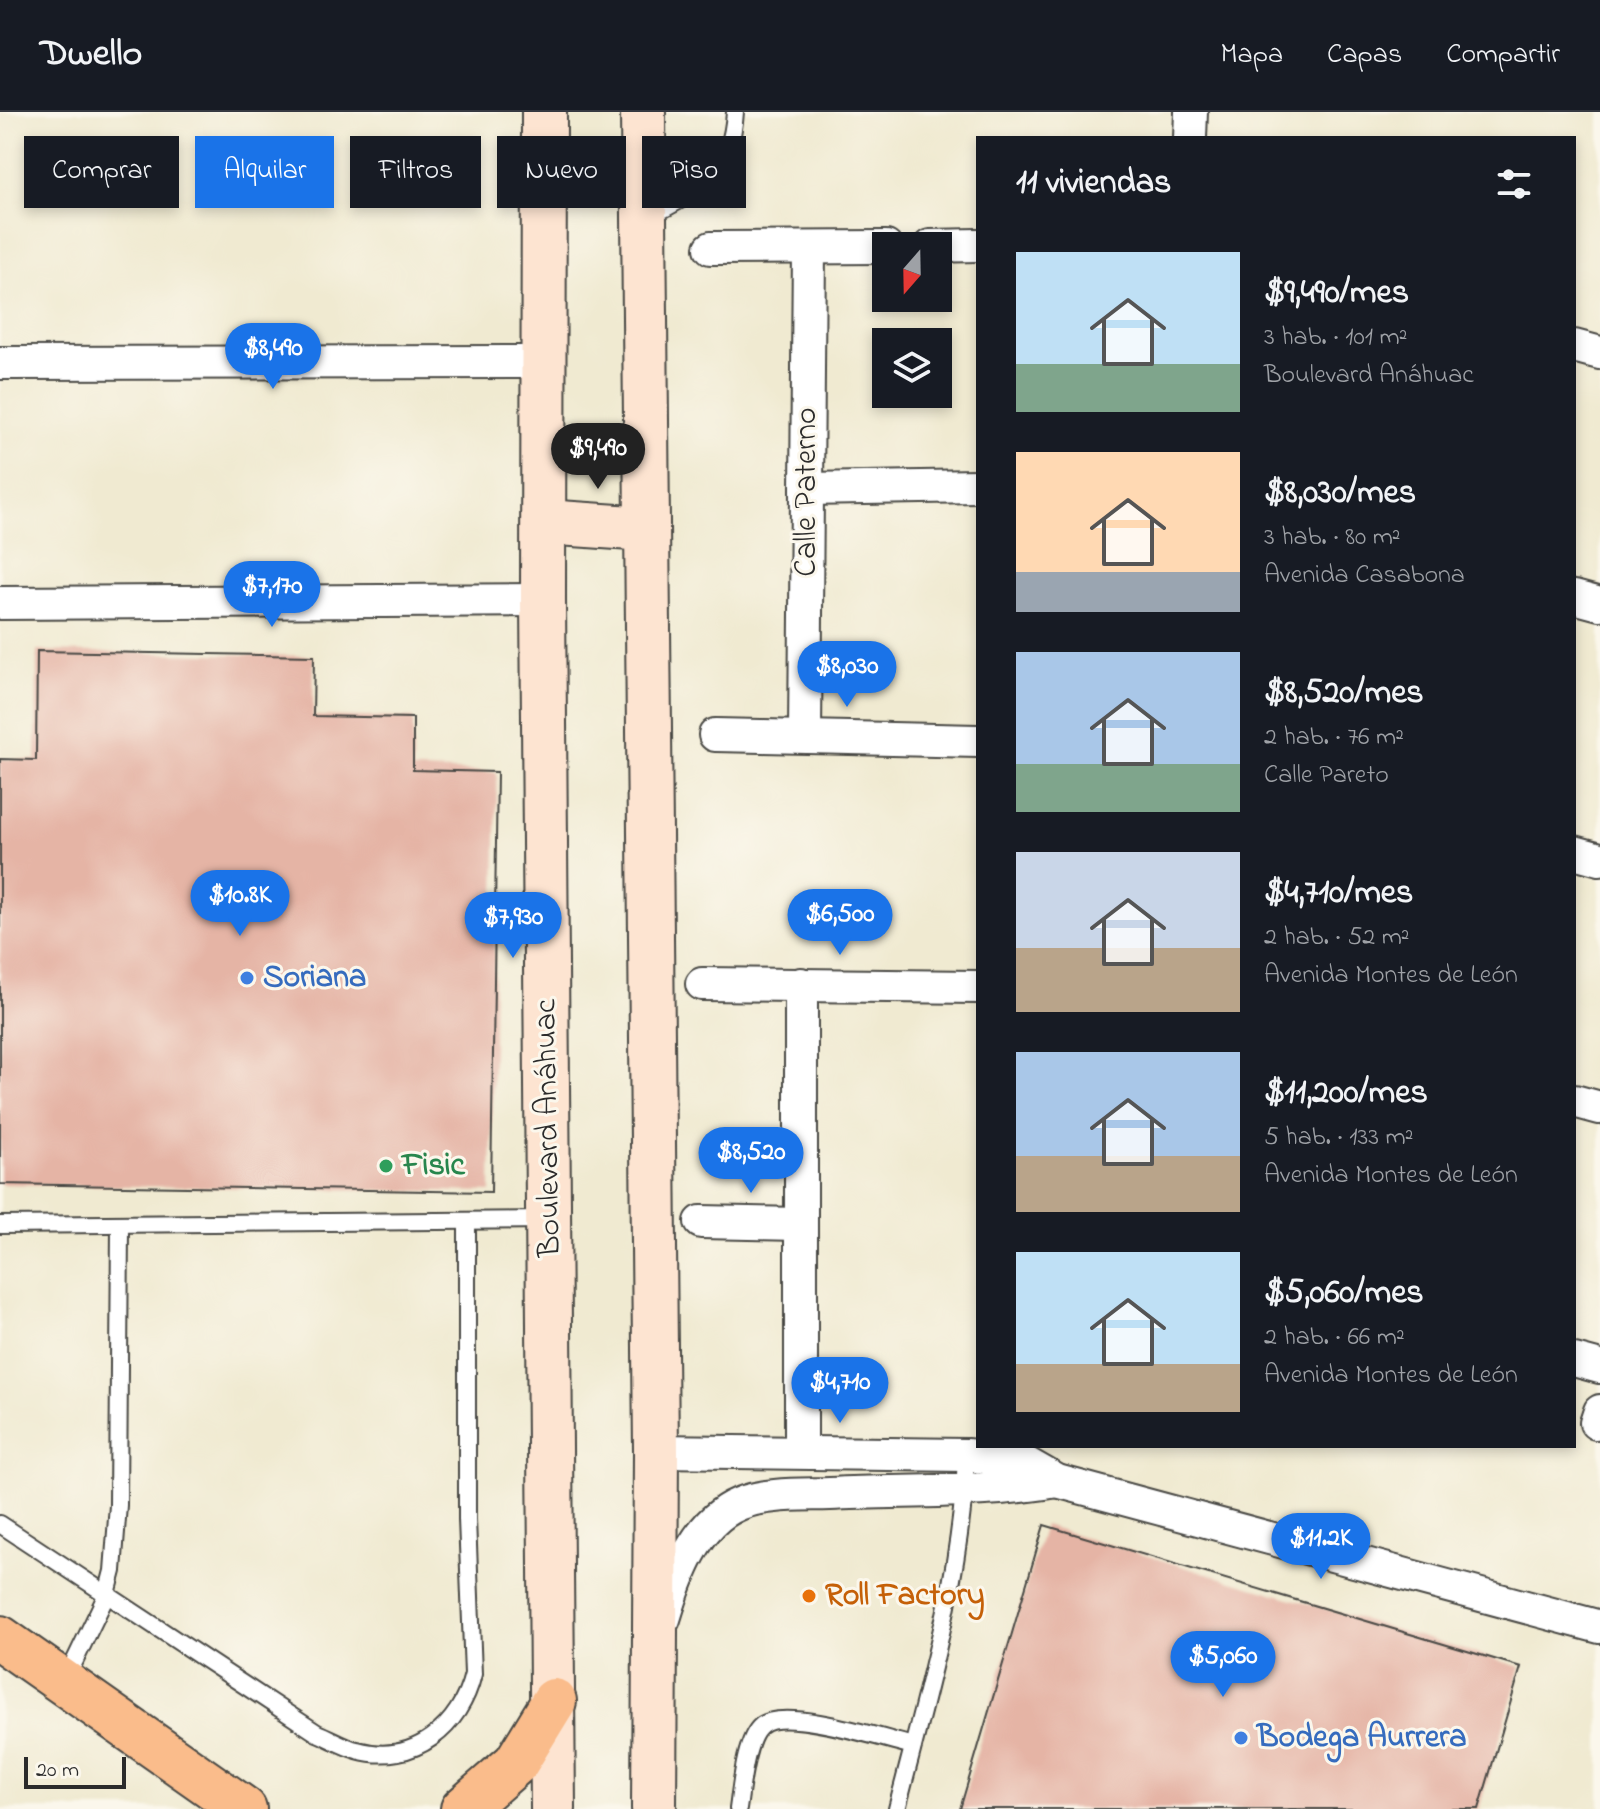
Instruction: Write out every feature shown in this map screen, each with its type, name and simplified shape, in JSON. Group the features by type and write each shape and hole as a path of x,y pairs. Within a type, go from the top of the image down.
{"main road":[{"path":"0,1638 244,1809"},
{"path":"463,1809 482,1796 516,1763 554,1701"}],"street":[{"name":"Boulevard Anáhuac","path":"544,112 543,600 553,1809"},
{"path":"643,112 656,1451 654,1809"},
{"path":"1190,136 1191,112"},
{"path":"952,246 976,245"},
{"path":"711,248 872,247"},
{"name":"Calle Paterno","path":"805,736 809,248"},
{"path":"1576,347 1600,353"},
{"path":"0,363 545,362"},
{"path":"807,489 976,486"},
{"path":"544,522 647,529"},
{"path":"1576,598 1600,604"},
{"path":"0,603 543,600"},
{"path":"715,735 976,741"},
{"path":"1576,853 1600,859"},
{"path":"702,984 976,987"},
{"path":"801,984 801,1452"},
{"path":"1576,1102 1600,1108"},
{"path":"701,1222 799,1224"},
{"path":"1576,1361 1600,1367"},
{"path":"656,1451 966,1455 1021,1465 1057,1481 1600,1627"},
{"path":"655,1648 689,1553 721,1516 738,1504 796,1495 965,1489 1021,1465"}],"lane":[{"path":"644,220 691,194 717,174 728,155 735,112"},
{"path":"0,1225 550,1220"},
{"path":"0,1524 317,1733 357,1750 382,1754 405,1750 443,1731 468,1696 474,1662 467,1519 467,1221"},
{"path":"65,1683 107,1594 118,1505 120,1226"},
{"path":"897,1809 943,1617 965,1489 966,1455"},
{"path":"738,1809 755,1734 772,1720 799,1720 913,1746"}],"building":[{"name":"Soriana","path":"37,651 314,656 313,716 413,718 413,770 497,772 491,1192 0,1184 0,759 36,760"},
{"name":"Bodega Aurrera","path":"1044,1525 1521,1667 1479,1809 960,1809"}],"place":[{"name":"Soriana","path":"247,978"},
{"name":"Fisic","path":"386,1166"},
{"name":"Roll Factory","path":"809,1596"},
{"name":"Bodega Aurrera","path":"1241,1738"}]}
